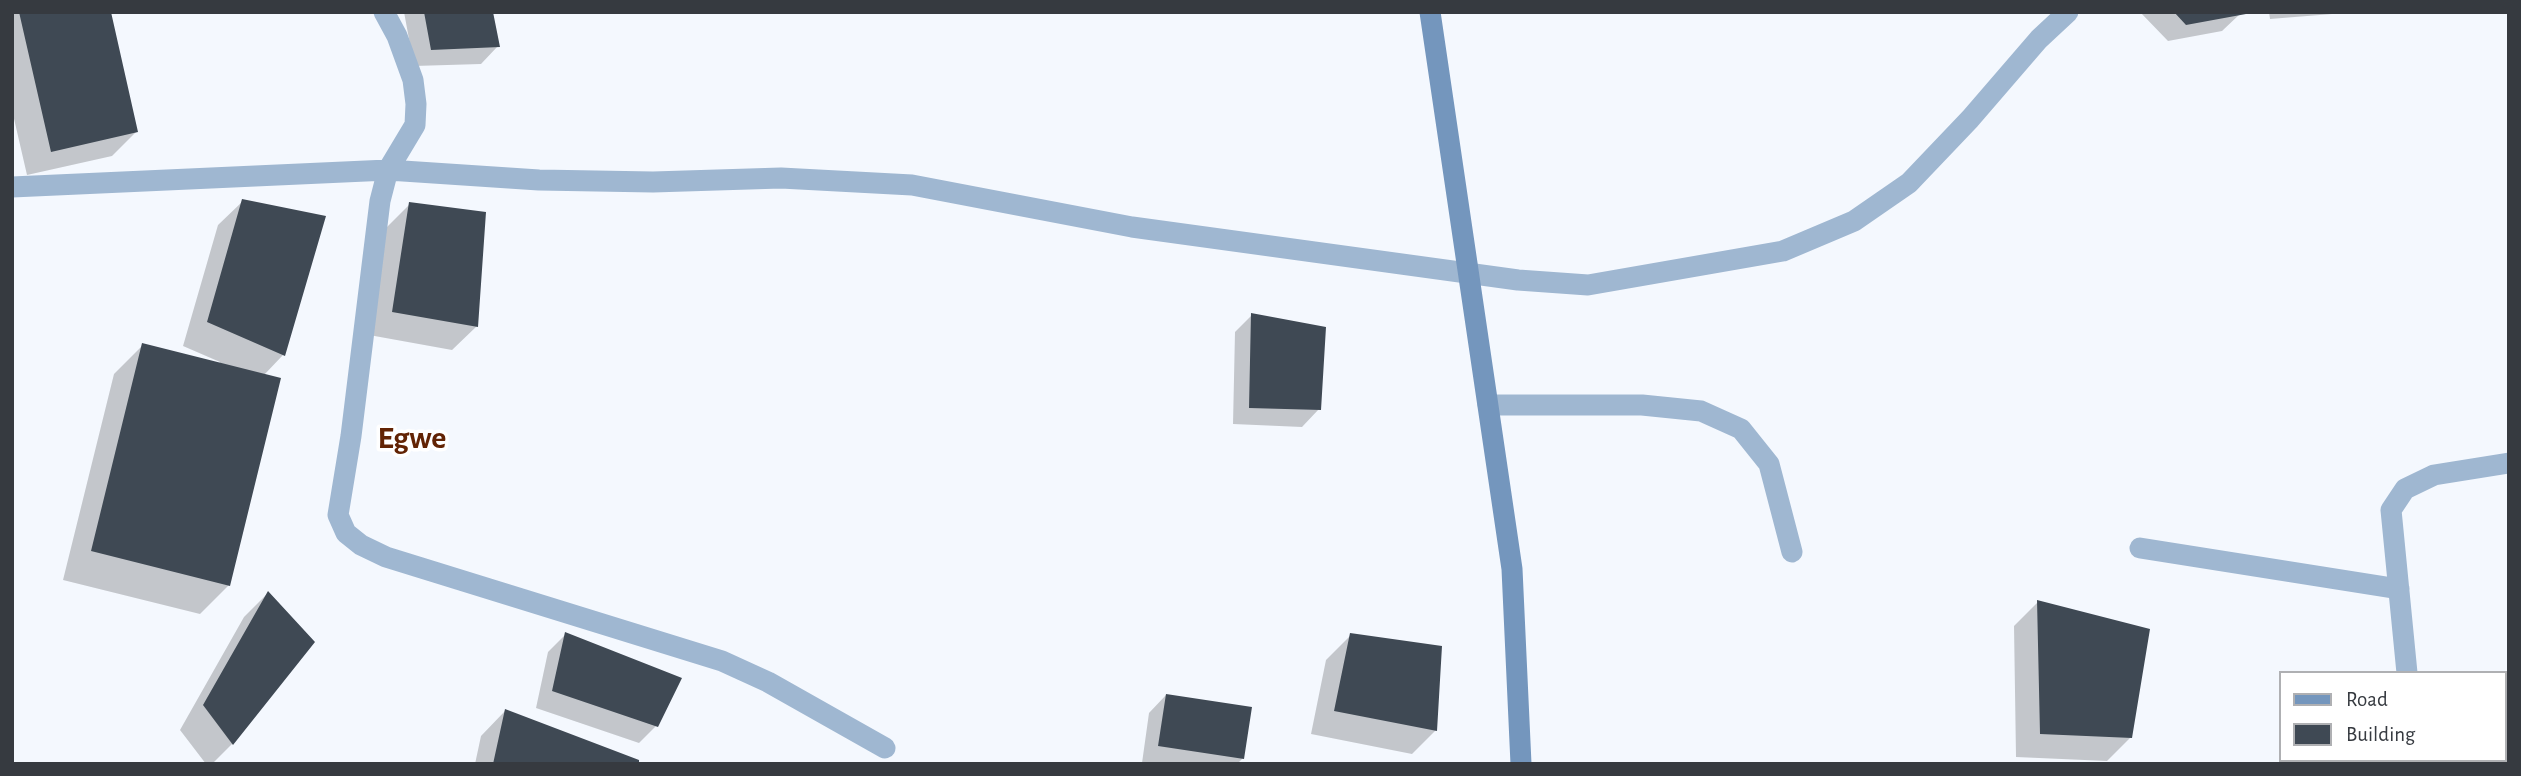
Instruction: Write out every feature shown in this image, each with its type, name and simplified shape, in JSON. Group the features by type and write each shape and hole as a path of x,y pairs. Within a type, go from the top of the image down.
{"street":[{"path":"384,12 397,36 413,80 415,125 388,170 380,201 351,436 338,515 346,533 386,557 722,661 768,681 885,748"},
{"path":"1430,12 1512,569 1521,764"},
{"path":"12,187 388,170 539,180 653,182 781,178 912,185 1132,227 1469,272 1518,281 1588,285 1783,251 1854,220 1909,183 1969,120 2039,39 2068,12"},
{"path":"1488,405 1642,405 1701,411 1741,429 1769,464 1792,552"},
{"path":"2407,671 2391,510 2405,489 2434,475 2509,463"},
{"path":"2140,548 2399,589"}],"building":[{"path":"19,12 111,12 138,132 51,152"},
{"path":"424,12 493,12 500,47 431,50"},
{"path":"2174,12 2246,12 2246,14 2186,25"},
{"path":"242,199 326,216 285,356 207,322"},
{"path":"409,202 486,212 478,327 392,312"},
{"path":"1251,313 1326,327 1321,410 1249,408"},
{"path":"142,343 281,378 230,586 91,551"},
{"path":"268,591 315,642 233,745 203,705"},
{"path":"2037,600 2150,629 2132,738 2040,734"},
{"path":"565,632 682,678 658,727 552,691"},
{"path":"1350,633 1442,646 1437,731 1334,711"},
{"path":"1166,694 1252,707 1244,759 1158,746"},
{"path":"505,709 639,760 639,764 493,764"}],"district":[{"name":"Egwe","path":"412,438"}]}
